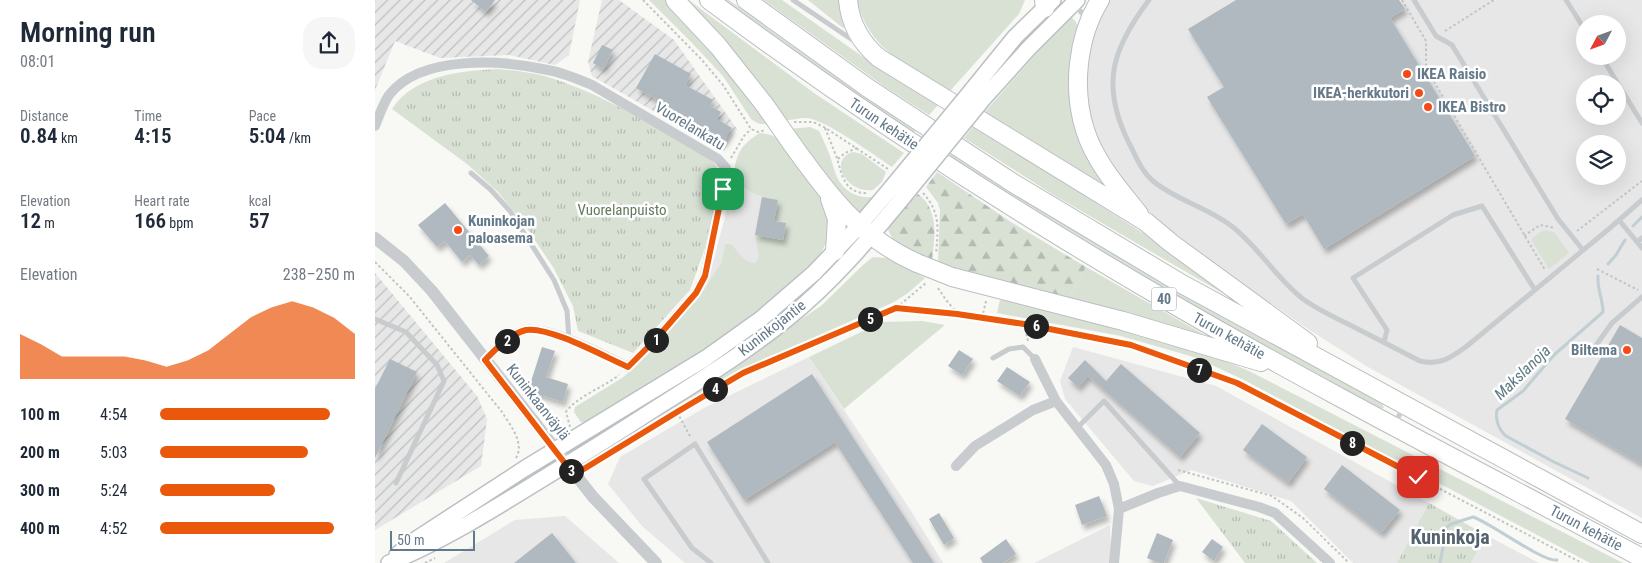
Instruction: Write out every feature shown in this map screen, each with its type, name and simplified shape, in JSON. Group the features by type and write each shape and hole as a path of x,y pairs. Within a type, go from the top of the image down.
{"highway":[{"path":"675,0 718,46 764,104 827,191 865,231 903,257 953,277 1123,321 1294,372"},
{"name":"Turun kehätie","path":"709,0 796,64 1001,201 1168,302 1393,426 1642,558"},
{"name":"Turun kehätie","path":"746,0 844,71 1013,183 1182,284 1642,534"},
{"path":"848,0 855,29 870,51 908,77 1146,222 1171,243 1357,380"},
{"path":"1100,0 1088,22 1078,83 1085,130 1100,160 1146,222"},
{"path":"827,191 837,219 835,251"}],"main road":[{"name":"Kuninkojantie","path":"977,94 1073,1"},
{"name":"Kuninkojantie","path":"389,563 421,550 566,465 715,371 771,331 825,285 865,231 977,94 1015,37 1047,3"},
{"name":"Kuninkojantie","path":"389,563 415,540 739,335 785,299 835,251 865,231"}],"street":[{"name":"Vuorelankatu","path":"375,126 388,96 418,73 450,64 500,63 528,66 571,76 592,85 718,158 726,168 705,276 696,293 656,339 628,367"},
{"name":"Kuninkaanväylä","path":"375,238 404,261 431,291 566,465 607,514 656,563"},
{"path":"485,360 513,336 525,330 544,331 569,340 628,367"},
{"path":"1035,359 1056,401 1106,466 1114,484 1119,509 1114,563"},
{"path":"956,466 975,446 1033,410 1056,401"},
{"path":"1119,509 1158,492 1180,486 1275,513 1330,563"}],"lane":[{"path":"793,0 870,51"},
{"path":"1149,0 1128,30 1121,44 1113,71 1112,85 1118,118 1141,167 1152,180 1172,194 1221,218 1241,234 1302,298 1318,309 1420,361 1440,362 1455,355 1642,200"},
{"path":"1414,0 1436,36 1452,45 1558,219 1583,250"},
{"path":"1567,0 1576,15"},
{"path":"1073,1 1088,22"},
{"path":"1607,65 1642,123"},
{"path":"471,173 491,190 509,211 554,280 567,310 569,340"},
{"path":"1384,342 1387,330 1353,278 1453,215 1482,206 1535,290"},
{"path":"1619,220 1640,240 1642,248"},
{"path":"1589,355 1612,323 1642,298"},
{"path":"375,319 406,332 437,364 444,381 396,483"},
{"path":"993,358 1009,349 1023,347 1035,359"},
{"path":"1077,428 1104,401 1180,486"},
{"path":"1393,426 1404,406"},
{"path":"711,563 691,548 644,479 695,444 768,563"}],"path":[{"path":"1402,0 1425,41 1426,68 1452,109 1545,270"},
{"path":"1443,32 1494,0"},
{"path":"824,127 837,160 840,174 852,190 871,193"},
{"path":"726,168 744,136 751,129"},
{"path":"837,160 845,152 857,148"},
{"path":"1571,236 1642,181"},
{"path":"1524,236 1540,226 1555,228"},
{"path":"375,262 409,296 502,412 514,430 519,447 519,454 516,458"},
{"path":"1597,269 1642,292"},
{"path":"695,444 677,412 743,373 896,308 926,283"},
{"path":"936,284 945,300 957,314"},
{"path":"982,318 986,301"},
{"path":"896,308 957,314 1131,345 1237,383 1582,563"},
{"path":"570,426 566,412 573,404 602,387 628,367"},
{"path":"425,563 437,556"}],"shaded area":[{"path":"375,0 580,0 569,55 555,65 509,55 440,58 395,41 375,90"},
{"path":"602,0 619,0 674,40 737,129 724,151 592,76 588,62"},
{"path":"1108,0 1642,0 1642,518 1368,367 1311,331 1176,238 1119,180 1093,134 1082,70 1100,11"},
{"path":"739,164 798,213 779,263 705,293"},
{"path":"375,273 477,396 487,419 481,466 375,530"},
{"path":"1073,347 1216,386 1429,503 1397,563 1353,563 1291,501 1191,470 1153,486 1134,481 1065,399 1060,381"},
{"path":"809,357 911,511 943,563 685,563 642,526 608,484 620,457 704,408"},
{"path":"565,516 619,563 444,563 515,520"},
{"path":"1110,525 1111,557 1109,563 1034,563"},
{"path":"1486,535 1539,563 1471,563"}],"green space":[{"path":"649,0 666,0 689,24 769,123 759,124 751,119 723,76"},
{"path":"681,0 690,1 814,93 904,153 892,167 850,139 815,120 807,118 783,121"},
{"path":"721,0 729,0 806,55 917,129 912,134"},
{"path":"764,0 782,0 893,78 938,105 929,115 885,87"},
{"path":"808,0 841,0 845,26 843,28"},
{"path":"857,0 1025,0 1019,14 950,91 906,65 881,44 871,32"},
{"path":"1070,15 1078,27 1070,80 1113,193 983,114"},
{"name":"Vuorelanpuisto","path":"497,69 543,76 577,87 635,116 710,158 717,167 719,181 705,248 690,290 633,353 578,331 573,306 553,267 524,224 497,191 467,164 392,109 401,98 425,82 469,71"},
{"path":"974,125 1143,233 1243,305 1052,194 964,138"},
{"path":"810,127 819,131 838,179 846,189 858,196 878,196 861,213 850,206 789,129"},
{"path":"760,133 772,136 783,143 829,211 827,241 820,255 812,265 742,327 586,423 581,422 574,412 575,407 622,378 638,364 697,300 722,262 725,244 731,244 745,259 756,263 759,256 755,235 783,240 786,223 774,221 778,200 753,193 743,187 734,177 740,151 748,141"},
{"path":"853,152 862,154 886,172 882,182 873,190 855,187 848,182 844,175 841,169 841,162 845,156"},
{"path":"953,152 1199,302 1382,403 1384,408 1378,409 1110,258 948,157"},
{"path":"937,172 1011,222 1086,267 1068,298 972,276 938,262 940,210 938,203 926,187"},
{"path":"918,194 925,200 934,224 932,260 906,250 895,241 888,230 893,220"},
{"path":"1544,230 1554,232 1569,253 1549,269 1531,239"},
{"path":"873,257 888,258 925,278 894,302 740,370 658,418 676,402 821,306"},
{"path":"1086,267 1210,338 1068,298"},
{"path":"1000,300 1051,308 1201,351 1249,371 1623,563 1590,563 1244,380 1197,358 1121,336 997,313"},
{"path":"922,321 945,325 844,409 809,357 882,322"},
{"path":"1196,498 1271,521 1317,563 1245,563"},
{"path":"1429,503 1486,535 1471,563 1397,563"}],"building":[{"path":"471,0 495,0 486,12"},
{"path":"1236,0 1399,0 1405,9 1390,18 1475,156 1324,249 1303,214 1286,224 1207,97 1224,87 1188,29"},
{"path":"602,45 613,50 603,69 593,63"},
{"path":"655,54 691,74 685,85 713,100 710,106 721,112 717,119 732,128 723,143 695,127 697,123 636,88"},
{"path":"762,197 778,200 774,221 786,223 783,240 755,235"},
{"path":"445,203 489,256 479,265 470,255 462,262 445,241 437,247 418,225"},
{"name":"Biltema","path":"1620,325 1642,338 1642,464 1565,419"},
{"path":"542,347 555,351 546,377 568,384 563,402 528,391"},
{"path":"959,350 973,359 962,375 948,366"},
{"path":"390,359 417,372 375,458 375,389"},
{"path":"1085,360 1106,381 1121,364 1200,433 1180,457 1088,376 1078,387 1068,378"},
{"path":"1007,367 1030,382 1020,396 997,381"},
{"path":"812,374 934,563 913,563 835,442 744,500 707,442"},
{"path":"1262,424 1307,457 1288,483 1243,450"},
{"path":"1342,465 1400,510 1381,533 1324,489"},
{"path":"1099,496 1107,516 1082,525 1075,505"},
{"path":"939,513 954,538 944,545 929,519"},
{"path":"552,533 576,563 514,563"},
{"path":"1157,533 1173,540 1164,563 1147,558"},
{"path":"1006,539 1016,554 1003,563 983,563 980,558"},
{"path":"1212,539 1223,547 1214,561 1202,552"}],"waterway":[{"name":"Makslanoja","path":"1633,226 1642,217"},
{"name":"Makslanoja","path":"1608,264 1625,240"},
{"name":"Makslanoja","path":"1588,478 1506,436 1498,424 1497,410 1523,391 1554,355 1603,312 1598,276"},
{"name":"Makslanoja","path":"1440,563 1447,527 1473,517 1529,549 1550,559 1557,560"}],"place":[{"name":"IKEA Raisio","path":"1407,74"},
{"name":"IKEA-herkkutori","path":"1419,93"},
{"name":"IKEA Bistro","path":"1428,107"},
{"name":"Kuninkojan paloasema","path":"458,230"},
{"name":"Biltema","path":"1627,350"}],"district":[{"name":"Kuninkoja","path":"1450,537"}],"route":[{"path":"723,189 705,276 696,293 656,339 628,367 569,340 544,331 533,330 525,330 513,336 485,360 574,475 743,373 896,308 957,314 1024,324 1131,345 1237,383 1418,477"}]}
